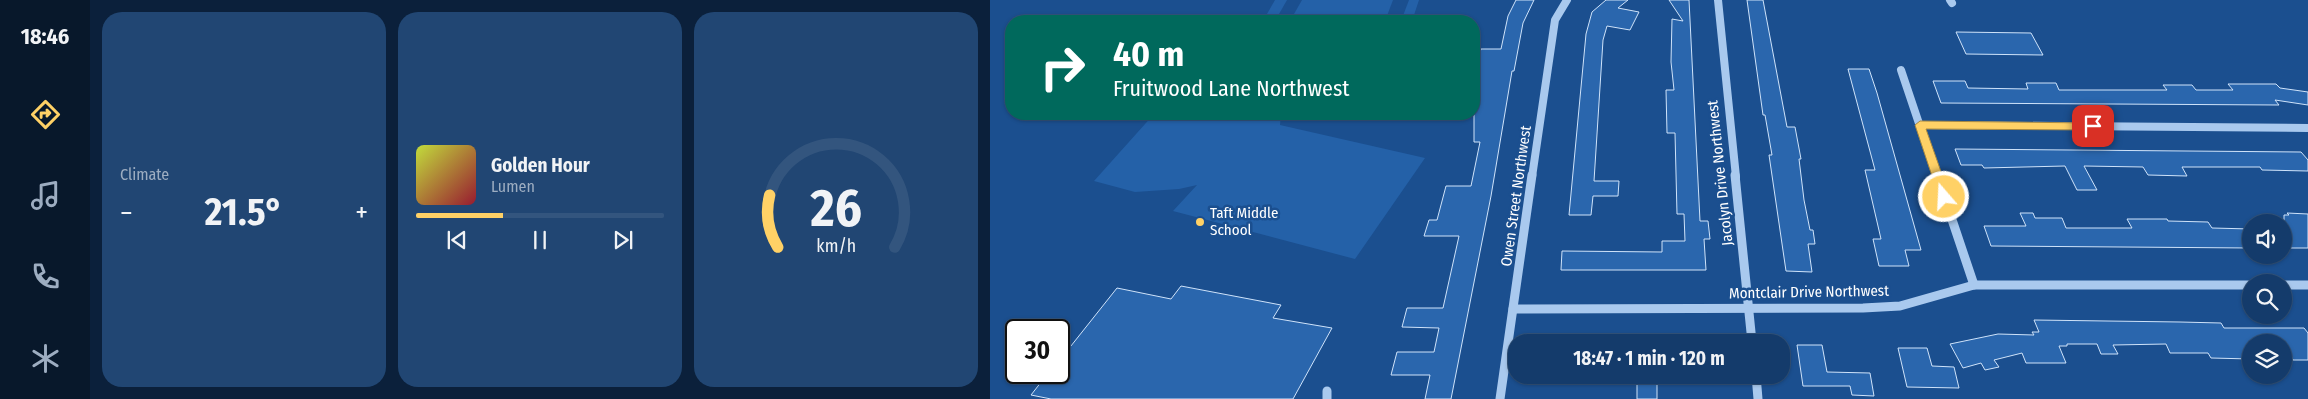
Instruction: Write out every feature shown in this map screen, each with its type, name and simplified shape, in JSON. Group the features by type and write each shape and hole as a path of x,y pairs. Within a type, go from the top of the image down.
{"street":[{"name":"Owen Street Northwest","path":"1500,399 1555,20 1567,0"},
{"name":"Jacolyn Drive Northwest","path":"1718,0 1751,334"},
{"path":"1901,70 1974,285"},
{"path":"1920,125 2308,128"},
{"name":"Montclair Drive Northwest","path":"1513,309 1863,308 1900,306 1974,285 2242,285"},
{"path":"2292,285 2308,285"},
{"path":"1757,384 1758,399"}],"shaded area":[{"path":"1275,0 1287,0 1278,15 1266,15"},
{"path":"1302,0 1393,0 1387,15 1293,15"},
{"path":"1409,0 1419,0 1414,15 1403,15"},
{"path":"1149,120 1280,120 1280,125 1425,158 1355,259 1173,211 1197,185 1179,189 1135,192 1094,181"}],"building":[{"path":"1516,0 1534,0 1523,23 1514,71 1512,71 1491,196 1451,399 1425,399 1430,375 1391,375 1397,352 1434,352 1439,328 1402,327 1407,308 1443,308 1459,236 1424,236 1429,220 1437,220 1446,186 1471,186 1480,142 1474,142 1474,120 1480,120 1480,52 1481,49 1501,49 1508,16"},
{"path":"1606,0 1628,0 1618,8 1639,12 1630,30 1607,26 1603,40 1594,181 1619,181 1618,196 1593,196 1591,215 1569,215 1586,34 1592,12"},
{"path":"1669,0 1689,0 1700,221 1708,221 1710,239 1704,239 1706,270 1561,270 1562,251 1662,252 1662,241 1685,241 1684,214 1677,214 1675,133 1667,133 1666,90 1674,90 1671,62 1672,19 1683,21"},
{"path":"1747,0 1763,0 1787,127 1795,127 1801,159 1799,159 1804,200 1815,244 1808,244 1812,272 1786,271 1769,155 1772,155 1765,115 1763,115"},
{"path":"1956,32 2031,33 2043,55 1966,54"},
{"path":"1848,69 1869,69 1877,93 1921,250 1905,250 1909,266 1879,266 1873,239 1881,239 1865,170 1875,170"},
{"path":"1933,81 1965,81 1968,88 2028,89 2026,83 2056,83 2059,90 2167,90 2163,85 2192,85 2196,90 2233,90 2228,84 2276,84 2280,88 2308,92 2308,105 2275,100 2279,105 1941,103"},
{"path":"1955,149 2301,152 2308,160 2308,171 2262,170 2260,167 2182,167 2187,176 2148,175 2143,167 2084,166 2097,190 2077,190 2065,166 1984,168 1982,165 1961,165"},
{"path":"2020,213 2033,213 2035,218 2062,218 2066,228 2132,228 2127,219 2208,222 2212,228 2242,229 2242,248 1991,246 1984,226 2026,226"},
{"path":"2287,213 2308,214 2308,248 2292,248 2292,214"},
{"path":"1181,286 1281,305 1273,318 1332,328 1293,399 1051,399 1031,395 1040,384 1070,384 1070,347 1117,288 1171,299"},
{"path":"2034,320 2221,323 2224,328 2304,328 2308,333 2308,360 2293,360 2292,334 2242,334 2242,359 2211,358 2208,353 2170,353 2166,344 2113,345 2118,354 2101,354 2097,344 2067,344 2067,346 2059,346 2066,363 2026,363 2022,353 1994,360 1999,367 1985,370 1981,363 1963,368 1950,344 1998,334 2034,335 2032,332 2039,332"},
{"path":"1797,345 1822,345 1827,372 1870,373 1874,396 1852,395 1850,386 1803,386"},
{"path":"1898,348 1927,348 1932,366 1954,367 1959,388 1907,387"},
{"path":"1637,384 1657,384 1657,399 1637,399"}],"place":[{"name":"Taft Middle School","path":"1200,222"}],"route":[{"path":"1944,197 1920,125 2093,126"}]}
